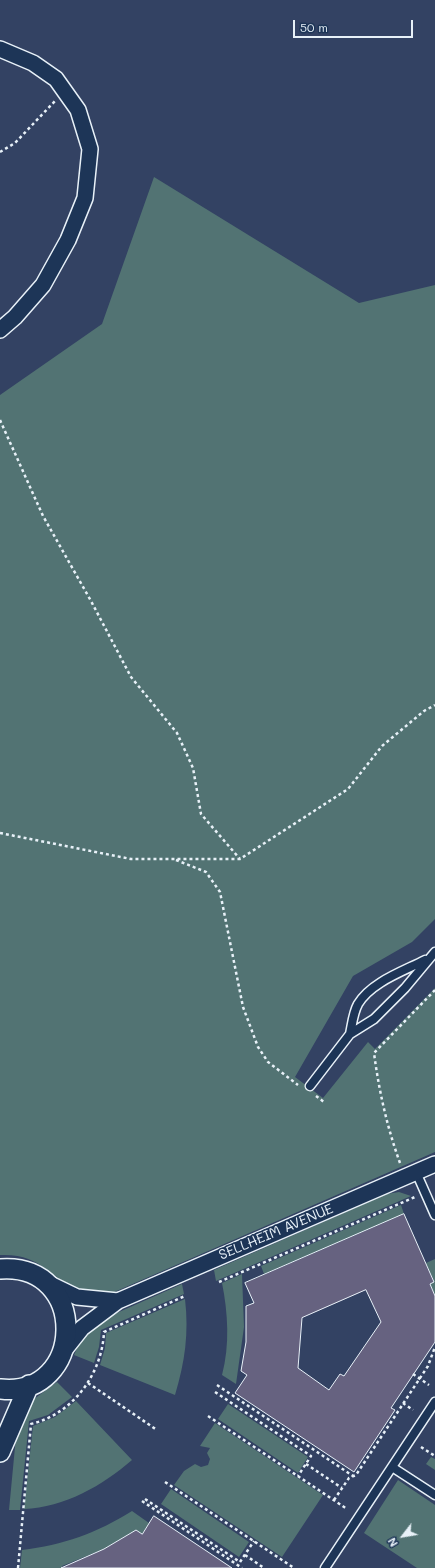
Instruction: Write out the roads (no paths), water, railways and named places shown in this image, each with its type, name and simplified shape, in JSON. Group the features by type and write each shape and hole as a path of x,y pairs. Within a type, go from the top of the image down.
{"street":[{"path":"0,49 33,63 56,79 78,110 90,149 84,198 68,240 43,285 15,317 0,330"},
{"name":"SELLHEIM AVENUE","path":"62,1354 82,1328 118,1301 435,1164"},
{"path":"0,1269 21,1271 77,1296 118,1301"},
{"path":"0,1389 11,1389 29,1385 38,1381 52,1370 62,1354 67,1327 64,1310 55,1293 42,1280"},
{"path":"0,1452 29,1385"}],"lane":[{"path":"350,1034 356,1008 367,993 379,984 432,955"},
{"path":"306,1087 350,1034 374,1019 405,988 432,955"},
{"path":"411,1174 435,1215"},
{"path":"325,1568 435,1402"},
{"path":"392,1467 435,1495"}]}
